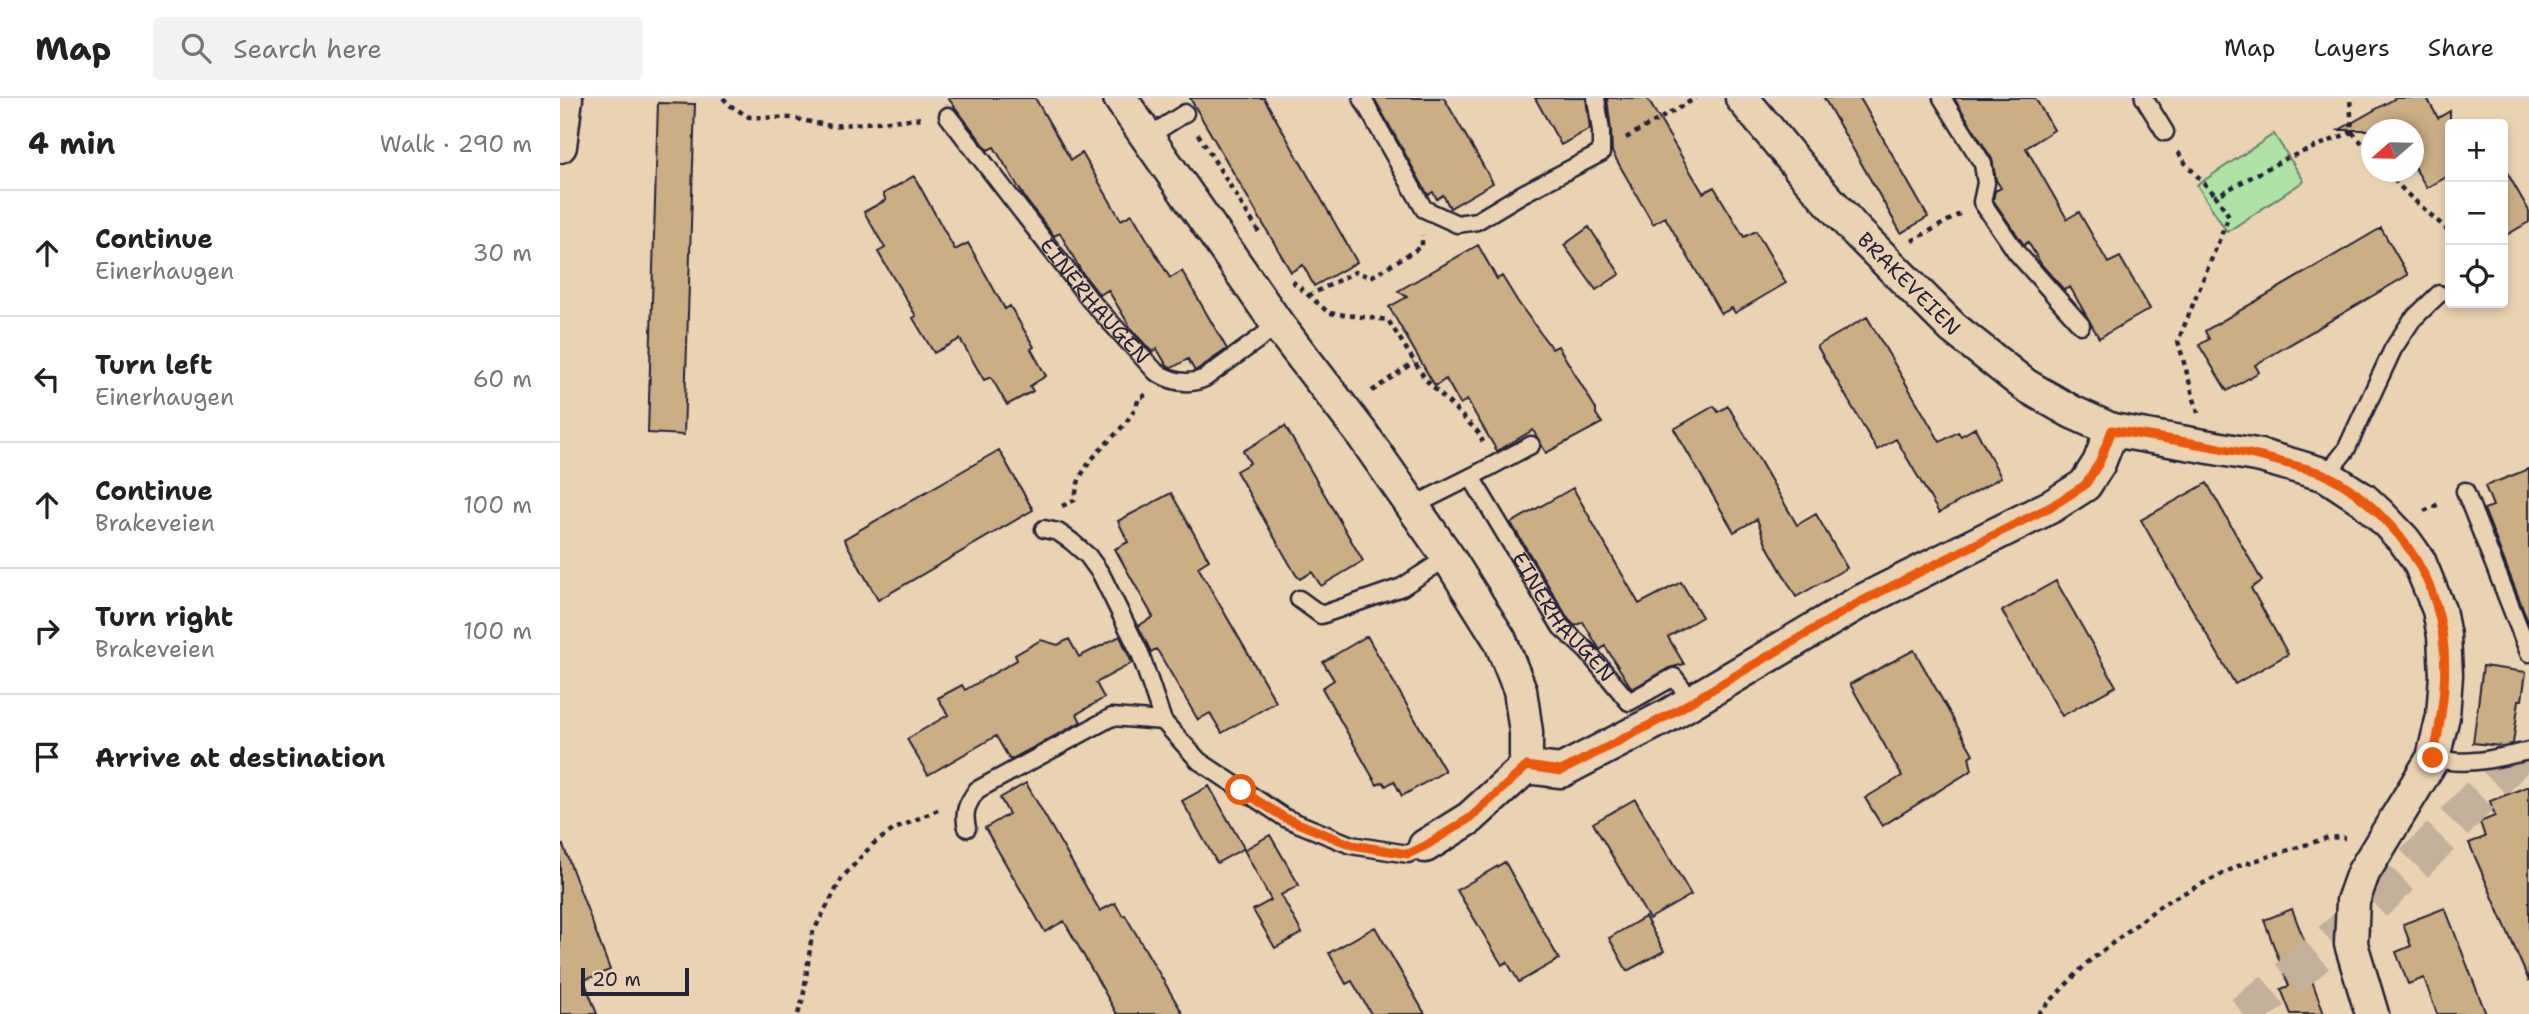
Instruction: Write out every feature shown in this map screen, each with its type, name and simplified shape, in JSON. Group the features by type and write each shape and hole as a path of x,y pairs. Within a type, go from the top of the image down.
{"street":[{"path":"560,146 565,98"},
{"path":"1119,98 1278,325 1413,506 1500,640 1520,690 1526,732 1527,766 1470,818 1425,846"},
{"name":"BRAKEVEIEN","path":"1742,98 1804,173 1883,258 1953,328 2025,385 2072,412 2112,430 2200,444 2326,475 2364,500 2404,540 2419,561 2438,610 2444,636 2446,675 2443,716 2433,758 2381,840 2363,873 2353,901 2351,944 2372,1014"},
{"path":"1527,766 1561,771 1681,708 1858,603 2052,506 2085,485 2099,463 2112,430"}],"lane":[{"path":"1362,98 1424,209 1457,224 1477,221 1601,153 1596,98"},
{"path":"1942,98 1983,164 1986,183 1982,202 2017,253 2081,325"},
{"path":"2144,98 2165,132"},
{"path":"1146,138 1185,113"},
{"name":"EINERHAUGEN","path":"948,116 1090,300 1156,372 1179,382"},
{"path":"2326,475 2346,450 2393,349 2412,320 2439,294"},
{"path":"1179,382 1195,383 1205,379 1278,325"},
{"path":"1413,506 1531,445"},
{"name":"EINERHAUGEN","path":"1471,477 1561,627 1587,652 1629,702 1674,677 1681,708"},
{"path":"2465,491 2529,653"},
{"path":"1044,529 1058,532 1071,541 1088,556 1101,574 1140,653 1163,721 1199,761 1285,818 1352,845 1408,854 1425,846"},
{"path":"1298,599 1321,615 1402,587 1447,557"},
{"path":"967,828 964,817 967,805 977,790 1112,717 1163,721"},
{"path":"2433,758 2453,764 2491,760 2529,751"}],"path":[{"path":"723,98 749,117 792,118 831,126 948,116"},
{"path":"1601,153 1696,98"},
{"path":"2350,98 2352,132 2361,142"},
{"path":"1185,113 1264,240"},
{"path":"2165,132 2186,164 2216,196 2229,216 2178,341 2201,424 2200,444"},
{"path":"2216,196 2285,159 2352,132"},
{"path":"2396,182 2445,228"},
{"path":"1883,258 1982,202"},
{"path":"1308,296 1355,272 1371,277 1422,246 1424,209"},
{"path":"1285,275 1316,306 1329,313 1388,320 1426,380 1478,432 1496,464"},
{"path":"1343,410 1415,362"},
{"path":"1060,507 1074,500 1079,479 1091,459 1135,411 1139,398 1179,382"},
{"path":"798,1014 803,999 812,934 842,878 873,844 892,830 947,806 967,805"},
{"path":"2038,1014 2087,963 2164,904 2238,866 2330,837 2381,840"}],"green space":[{"path":"2274,134 2304,181 2227,232 2197,185"}],"building":[{"path":"948,98 1035,98 1071,160 1082,153 1121,220 1132,214 1170,278 1182,271 1227,349 1195,371 1188,359 1172,368 1167,366 1157,349 1152,352 1132,330 1108,290 1100,295 1098,293 1081,271 1060,233 1054,236 1027,201 994,147 988,150"},
{"path":"1190,98 1264,98 1357,262 1314,286 1303,265 1291,272"},
{"path":"1374,98 1444,98 1493,183 1450,208 1443,195 1437,199 1433,192 1428,195"},
{"path":"1535,98 1586,98 1590,129 1561,145"},
{"path":"1607,98 1647,98 1703,193 1714,187 1744,237 1756,231 1786,283 1735,313 1732,308 1721,314 1665,217 1653,224 1612,152"},
{"path":"1824,98 1860,98 1928,217 1901,233"},
{"path":"1954,98 2035,98 2054,130 2026,148 2067,219 2079,212 2108,263 2120,257 2150,309 2099,338 2070,287 2064,290 2041,264 2028,242 2024,245 1993,200 1995,191 2001,188 1996,180 1992,159"},
{"path":"2396,98 2427,98 2438,118 2450,111 2450,119 2445,119 2445,178 2427,188 2423,182 2424,119 2361,119 2361,130 2339,130"},
{"path":"658,103 695,104 684,435 648,433"},
{"path":"2508,174 2529,211 2529,222 2508,234"},
{"path":"914,176 955,250 968,243 1005,309 1010,306 1034,347 1031,349 1046,376 1030,386 1033,391 1007,405 991,377 984,380 960,339 934,353 913,318 916,316 878,252 885,248 864,212 886,200 883,194"},
{"path":"1589,227 1620,274 1596,290 1564,245"},
{"path":"2381,228 2408,275 2255,365 2259,372 2227,391 2199,345 2209,339 2205,331"},
{"path":"1478,245 1497,279 1502,276 1552,349 1558,346 1602,423 1546,453 1533,430 1497,451 1467,400 1460,404 1446,379 1435,386 1389,307 1407,297 1398,291"},
{"path":"1867,317 1940,442 1958,432 1961,436 1975,428 2001,477 1939,513 1896,439 1877,450 1817,346"},
{"path":"1714,406 1718,412 1728,406 1797,525 1816,514 1847,568 1796,597 1766,544 1757,519 1734,532 1674,429"},
{"path":"1285,426 1363,561 1321,586 1312,572 1300,579 1296,575 1236,471 1250,463 1243,451"},
{"path":"999,450 1033,510 878,600 844,539"},
{"path":"2529,469 2529,624 2484,509 2493,506 2485,486"},
{"path":"2207,483 2262,581 2251,588 2288,654 2235,684 2141,520"},
{"path":"1573,488 1639,604 1681,582 1702,617 1668,637 1684,664 1669,668 1632,689 1605,646 1600,650 1583,622 1575,626 1569,620 1511,523"},
{"path":"1171,493 1209,560 1198,567 1276,702 1222,733 1210,713 1198,720 1159,653 1156,649 1151,652 1138,626 1153,617 1115,549 1128,542 1118,521"},
{"path":"2056,581 2116,686 2062,716 2002,611"},
{"path":"1120,636 1132,663 1096,683 1104,698 1077,714 1081,722 1010,760 996,736 928,775 907,739 948,715 938,698 962,685 965,690 1017,660 1015,655 1041,640 1058,645 1069,639 1079,657"},
{"path":"1367,636 1445,771 1402,796 1394,781 1386,786 1383,782 1377,785 1322,688 1334,680 1323,662"},
{"path":"1914,650 1973,754 1969,757 1972,770 1882,826 1865,798 1902,776 1850,684"},
{"path":"2483,666 2526,672 2513,744 2501,746 2473,743"},
{"path":"1026,783 1100,911 1115,903 1123,916 1125,915 1183,1014 1117,1014 1064,921 1045,932 985,828 1009,814 1000,798"},
{"path":"1209,786 1244,848 1217,863 1182,801"},
{"path":"2529,786 2529,981 2469,843 2485,837 2480,822 2495,816 2490,801"},
{"path":"1635,799 1691,895 1649,919 1593,823"},
{"path":"1270,835 1299,885 1281,895 1302,933 1275,948 1253,910 1271,900 1244,850"},
{"path":"563,845 610,970 584,980 597,1014 560,1014 560,846"},
{"path":"1505,862 1559,959 1519,982 1507,962 1502,965 1457,890"},
{"path":"2445,908 2486,1014 2437,1014 2424,978 2408,984 2396,952 2411,946 2403,924"},
{"path":"2292,909 2318,976 2311,978 2324,1014 2291,1014 2281,989 2289,986 2264,920"},
{"path":"1645,917 1664,951 1627,971 1609,938"},
{"path":"1375,927 1425,1014 1371,1014 1352,981 1346,984 1329,953"}],"tunnel":[{"path":"2243,1014 2319,952 2392,885 2462,815 2529,742"}],"route":[{"path":"1241,790 1285,818 1352,845 1408,854 1470,818 1527,766 1561,771 1669,715 1858,603 2052,506 2085,485 2099,463 2112,430 2200,444 2326,475 2364,500 2380,515 2404,540 2419,561 2438,610 2444,636 2446,675 2443,716 2433,758"}]}
